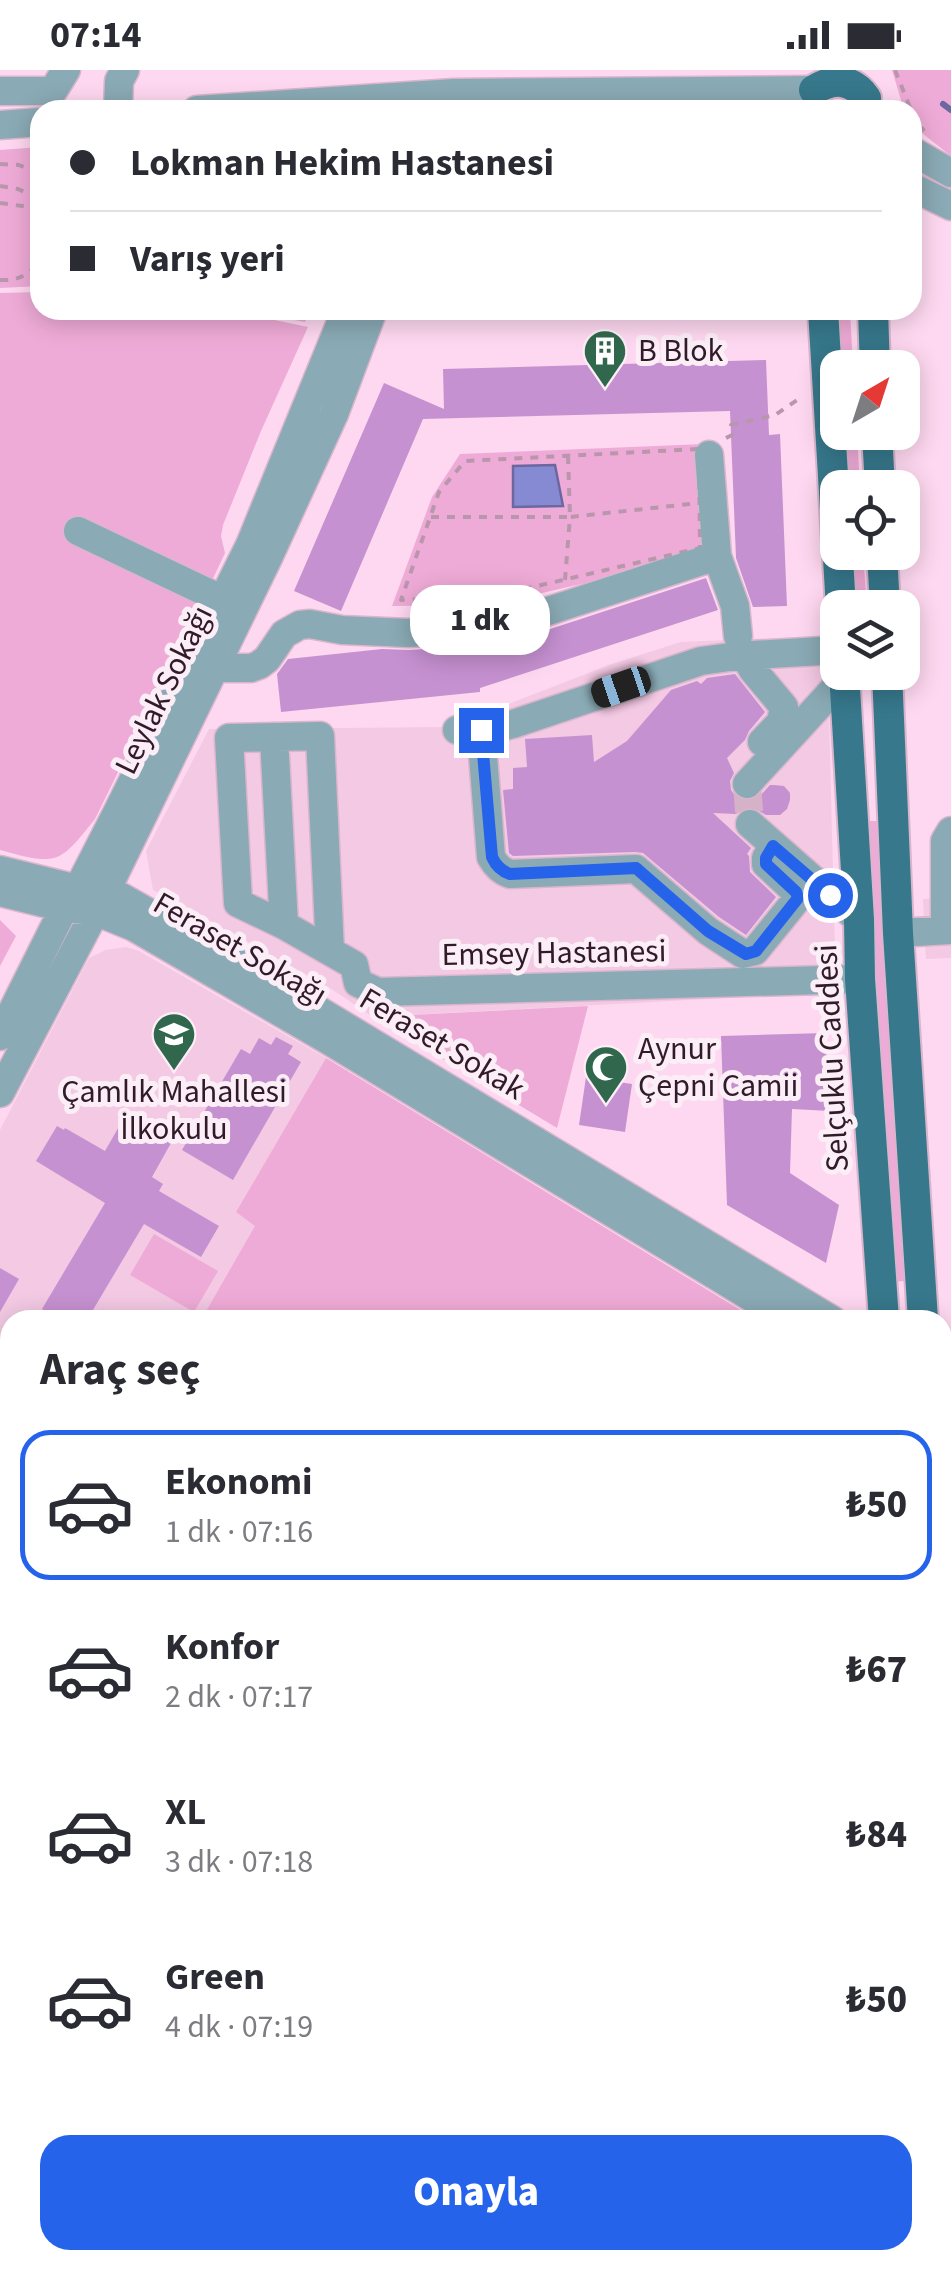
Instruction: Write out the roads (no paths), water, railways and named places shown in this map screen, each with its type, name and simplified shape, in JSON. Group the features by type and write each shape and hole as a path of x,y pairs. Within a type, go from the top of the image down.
{"main road":[{"path":"814,90 844,81 866,93"},
{"path":"824,320 839,590"},
{"path":"873,320 874,350"},
{"name":"Selçuklu Caddesi","path":"844,690 883,1310"},
{"path":"888,690 898,933 922,1310"}],"street":[{"path":"0,91 53,91 66,70"},
{"path":"119,100 125,70"},
{"path":"326,100 442,91 746,80 814,90"},
{"path":"0,126 30,123"},
{"path":"922,157 951,173"},
{"path":"922,191 951,206"},
{"name":"Leylak Sokağı","path":"0,1094 250,545 342,320"},
{"name":"Leylak Sokağı","path":"0,1036 86,899 214,668 334,414 369,320"},
{"path":"712,449 718,556 735,606 742,646 752,670 782,703 785,712 781,722 756,749 754,776 823,690"},
{"path":"78,531 224,600"},
{"path":"214,668 259,665 284,634 300,625 408,634 472,629 533,616 718,556"},
{"path":"773,846 766,864 798,898 750,954 743,954 708,931 636,868 503,872 492,857 469,730 493,730 514,724 742,646 820,662"},
{"name":"Emsey Hastanesi","path":"330,951 320,736 229,738 238,903 354,965 358,983 378,992 860,979"},
{"path":"274,737 284,925"},
{"path":"750,824 859,920"},
{"path":"898,933 948,930 945,841 951,831"},
{"name":"Feraset Sokak","path":"0,870 86,899 278,986 815,1310"},
{"name":"Feraset Sokağı","path":"0,892 86,899 773,1310"}],"water":[{"path":"555,465 563,506 513,507 513,466"}],"waterway":[{"path":"943,104 951,110"}],"tunnel":[{"path":"747,784 750,824"}],"place":[{"name":"B Blok","path":"605,389"},
{"name":"Çamlık Mahallesi İlkokulu","path":"174,1072"},
{"name":"Aynur Çepni Camii","path":"606,1105"}]}
